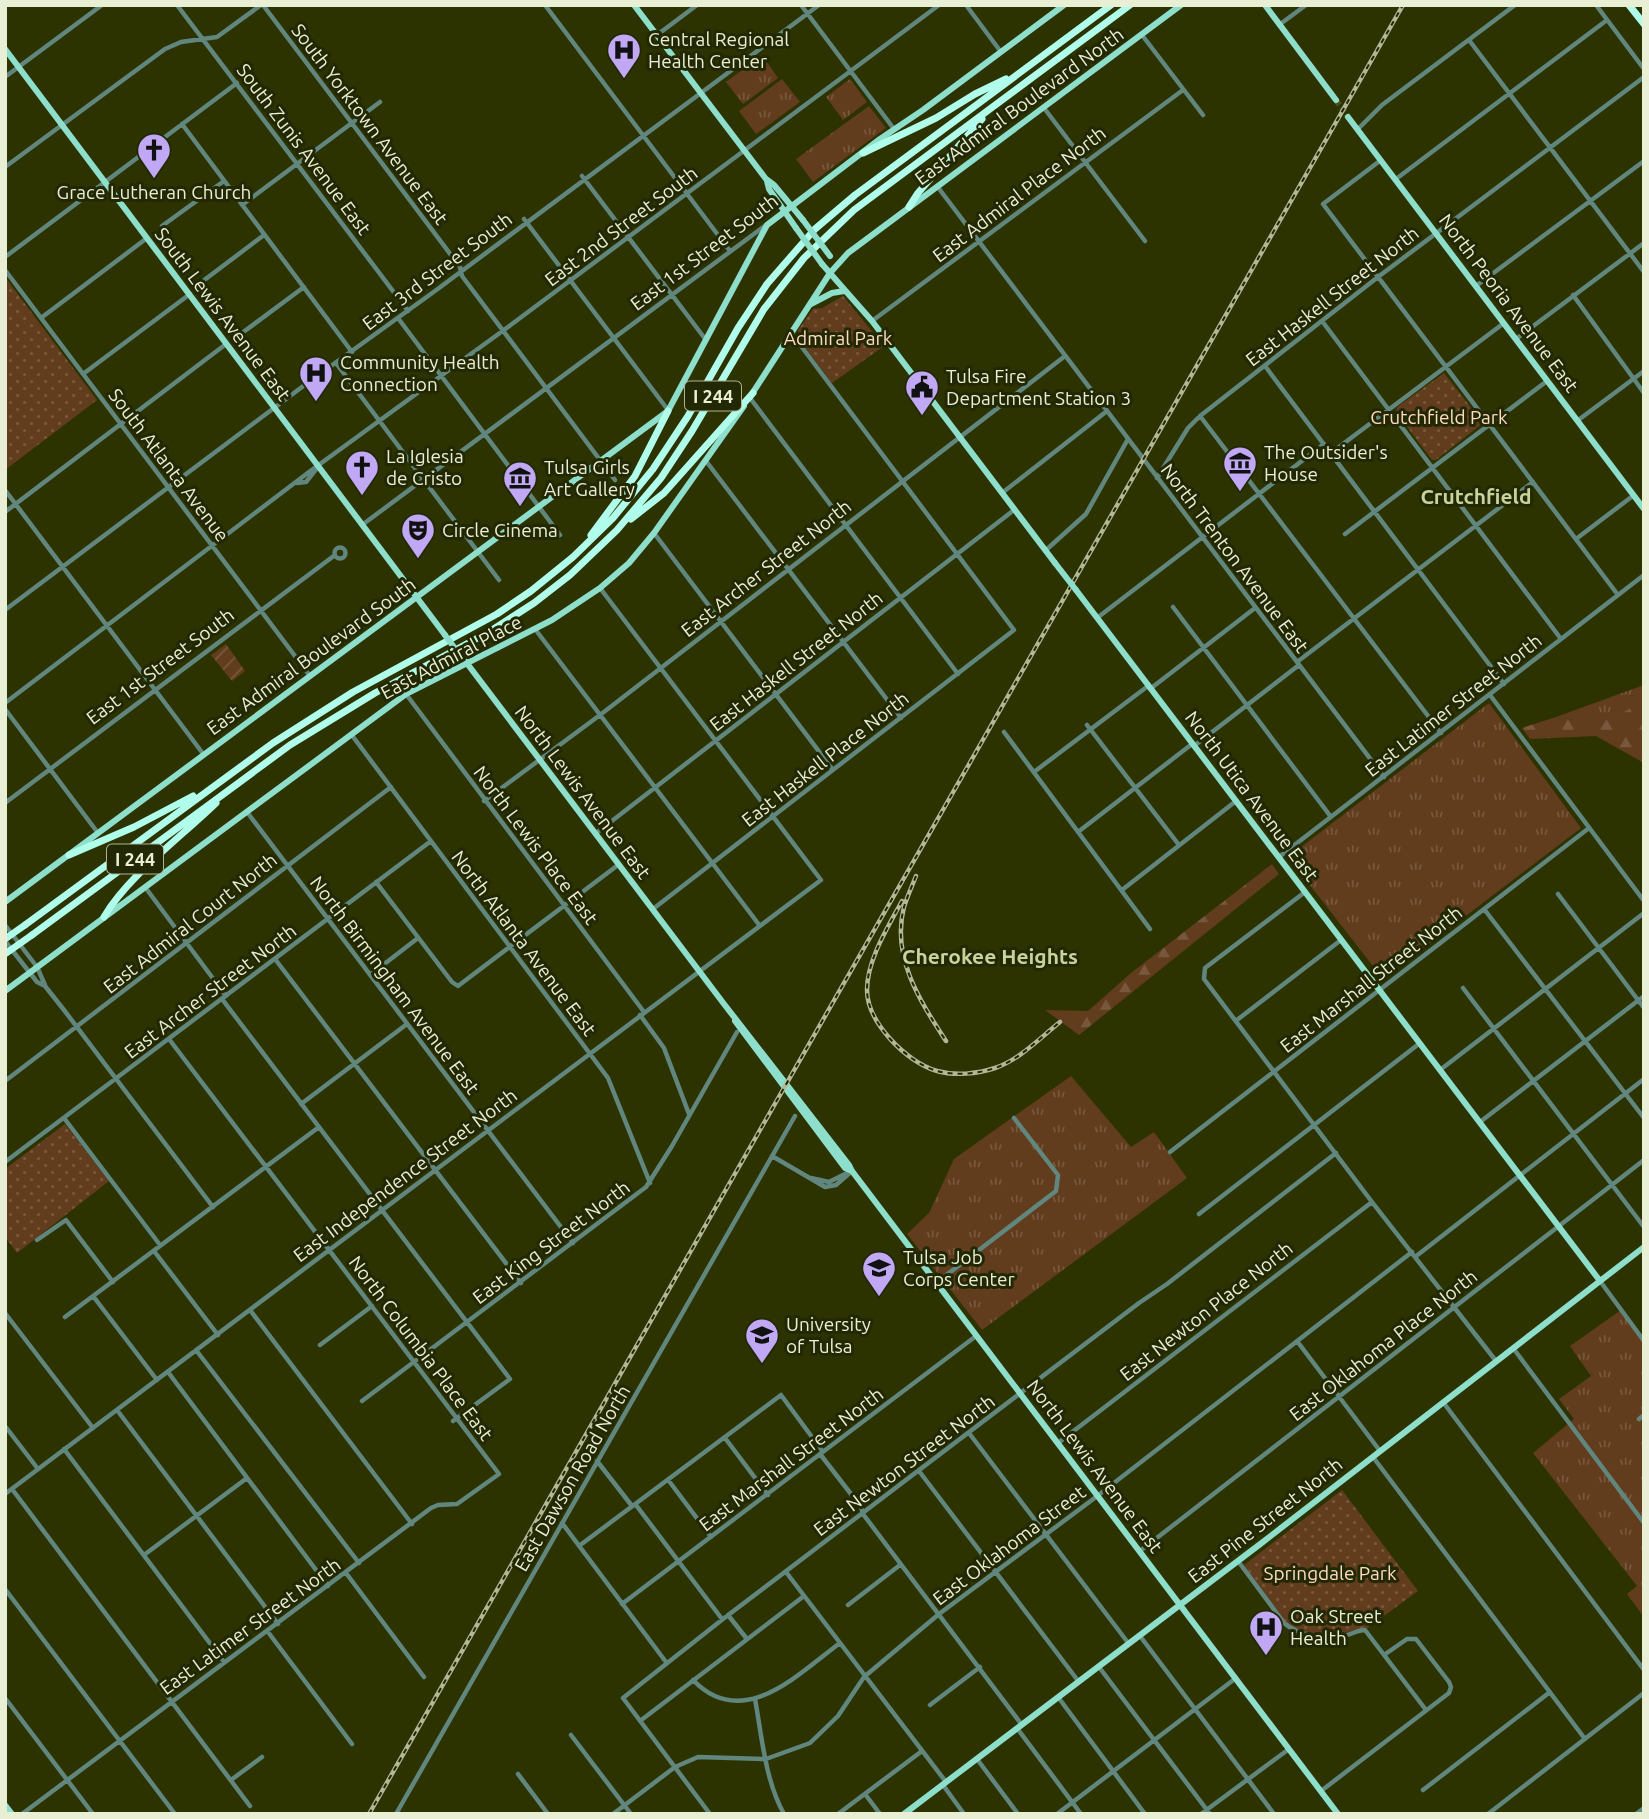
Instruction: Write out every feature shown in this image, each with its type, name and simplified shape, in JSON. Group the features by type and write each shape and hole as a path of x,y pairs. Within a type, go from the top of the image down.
{"highway":[{"name":"I 244","path":"5,940 273,743 330,706 497,614 573,557 613,518 653,469 688,416 752,306 797,248 855,195 1111,5"},
{"path":"1103,25 1130,5"},
{"name":"I 244","path":"5,954 290,745 344,711 515,616 564,580 617,530 675,458 764,309 804,258 854,210 1103,25 1139,5"},
{"path":"1629,5 1644,24"},
{"path":"1636,5 1644,17"},
{"path":"863,153 936,118 975,93 1020,73"},
{"path":"909,207 992,108"},
{"path":"617,530 664,493 751,396"},
{"path":"573,557 628,486 668,411"},
{"path":"104,917 111,905 145,870 237,782"},
{"path":"69,855 134,827 212,787"}],"main road":[{"path":"634,5 766,179 792,206 836,264"},
{"name":"East 1st Street South","path":"767,225 1064,5"},
{"name":"East Admiral Boulevard North","path":"909,207 1181,5"},
{"path":"1265,5 1336,100"},
{"name":"South Lewis Avenue East","path":"5,49 317,468 417,597"},
{"name":"North Peoria Avenue East","path":"1348,117 1644,509"},
{"name":"North Utica Avenue East","path":"766,179 769,189 784,212 822,264 872,321 1600,1281"},
{"path":"830,274 836,264 860,242 909,207"},
{"name":"East Admiral Boulevard South","path":"5,902 668,411 767,225"},
{"name":"East Admiral Place","path":"5,991 406,694 464,661 535,629 576,606 629,563 706,461 830,274"},
{"path":"810,305 832,293 845,291"},
{"name":"North Lewis Avenue East","path":"417,597 1338,1814"},
{"name":"East Pine Street North","path":"904,1814 1181,1605 1644,1247"},
{"path":"5,1805 12,1814"}],"street":[{"path":"5,77 102,5"},
{"name":"South Zunis Avenue East","path":"177,5 408,311"},
{"path":"5,167 170,46 220,35 262,5"},
{"name":"South Yorktown Avenue East","path":"262,5 460,267 462,276 615,480"},
{"path":"545,5 730,251"},
{"path":"657,35 697,5"},
{"path":"801,5 894,129"},
{"name":"East 3rd Street South","path":"5,610 273,408 461,272 525,220 818,5"},
{"name":"East 2nd Street South","path":"5,703 296,484 306,482 317,468 939,5"},
{"path":"966,5 1001,52"},
{"path":"1279,25 1306,5"},
{"path":"1358,129 1382,105 1515,5"},
{"path":"1596,5 1644,69"},
{"path":"1396,179 1607,20"},
{"path":"1142,35 1203,115"},
{"path":"1469,40 1644,272"},
{"name":"East Haskell Street North","path":"1157,478 1188,428 1200,416 1378,277 1644,77"},
{"path":"5,257 237,83"},
{"name":"East Admiral Place North","path":"872,321 1183,90"},
{"path":"242,205 380,103"},
{"path":"1044,108 1145,242"},
{"path":"182,124 352,352"},
{"path":"1381,160 1324,204 1618,595"},
{"path":"1476,286 1644,161"},
{"path":"584,177 706,340"},
{"path":"162,226 224,181"},
{"name":"North Trenton Avenue East","path":"937,186 1384,776"},
{"path":"525,220 668,411"},
{"name":"East 1st Street South","path":"362,525 767,225"},
{"path":"203,281 264,235"},
{"path":"41,318 147,238"},
{"path":"1516,339 1644,243"},
{"name":"South Atlanta Avenue","path":"5,270 310,677"},
{"path":"242,333 304,287"},
{"path":"83,374 190,294"},
{"path":"1573,295 1644,393"},
{"path":"398,318 560,535"},
{"path":"1322,321 1561,639"},
{"path":"1331,453 1504,323"},
{"path":"791,333 957,554"},
{"path":"5,512 226,344"},
{"name":"East Archer Street North","path":"484,801 600,715 1065,356"},
{"path":"336,363 499,580"},
{"path":"1265,366 1504,684"},
{"path":"1577,421 1644,371"},
{"path":"1345,534 1547,381"},
{"path":"751,396 958,674"},
{"path":"1002,493 1107,411"},
{"path":"1200,416 1441,733"},
{"path":"1046,550 1086,514 1128,439"},
{"path":"1097,618 1324,444"},
{"path":"706,461 901,719"},
{"path":"1078,832 1247,705 1354,618 1533,482"},
{"path":"5,490 204,755"},
{"path":"1576,539 1634,495"},
{"name":"East Haskell Street North","path":"595,834 1015,509"},
{"path":"654,533 834,770"},
{"name":"East Haskell Place North","path":"652,910 1014,630 957,554"},
{"name":"East 1st Street South","path":"5,803 335,555"},
{"name":"East Latimer Street North","path":"1279,857 1644,575"},
{"path":"600,588 773,817"},
{"path":"1173,607 1332,817"},
{"path":"1034,772 1089,727 1149,687 1255,608"},
{"path":"535,629 760,926"},
{"name":"North Lewis Place East","path":"406,694 642,1014 664,1048 690,1115"},
{"path":"1490,695 1644,901"},
{"path":"5,709 98,833"},
{"path":"1089,727 1178,845"},
{"path":"1004,732 1150,929"},
{"name":"North Atlanta Avenue East","path":"351,734 612,1085 650,1183"},
{"name":"East Admiral Court North","path":"5,1082 391,787"},
{"path":"1122,890 1236,801"},
{"name":"North Birmingham Avenue East","path":"247,812 573,1242"},
{"name":"East Independence Street North","path":"5,1494 821,880 773,817"},
{"name":"East Marshall Street North","path":"1170,1152 1589,828"},
{"name":"East Archer Street North","path":"5,1162 430,841"},
{"path":"376,882 456,986 618,865"},
{"path":"145,887 301,1104 510,1379 455,1420"},
{"path":"1305,892 1205,968 1203,975 1372,1202 1496,1361"},
{"path":"1558,894 1644,1007"},
{"path":"1485,909 1644,1118"},
{"path":"1440,1070 1644,913"},
{"path":"5,925 37,967 44,978 45,986"},
{"path":"369,975 418,938"},
{"path":"1237,1021 1341,939"},
{"path":"5,940 29,973 45,986 213,1206"},
{"path":"275,959 521,1283"},
{"path":"1463,988 1644,1227"},
{"path":"1480,1122 1644,996"},
{"path":"301,1104 407,1024"},
{"name":"East King Street North","path":"362,1401 650,1183 737,1032"},
{"name":"North Columbia Place East","path":"169,1039 455,1420 499,1474"},
{"path":"1199,1214 1420,1043"},
{"name":"East Oklahoma Street","path":"613,1814 675,1767 698,1757 766,1759 810,1743 838,1716 864,1677 939,1615 1644,1079"},
{"name":"East Dawson Road North","path":"396,1814 795,1116"},
{"path":"64,1118 160,1245"},
{"path":"936,1283 1056,1191 1058,1175 1014,1118"},
{"path":"65,1317 319,1127"},
{"name":"East Newton Street North","path":"640,1721 623,1698 666,1662 1336,1153"},
{"path":"771,1156 817,1184 828,1187 839,1183 852,1171"},
{"name":"East Oklahoma Place North","path":"1140,1551 1644,1160"},
{"name":"East Newton Place North","path":"1058,1443 1372,1202"},
{"path":"37,1240 66,1220 113,1282"},
{"path":"154,1251 218,1335"},
{"name":"North Utica Avenue East","path":"1600,1281 1644,1341"},
{"path":"93,1296 157,1380"},
{"path":"320,1345 372,1306"},
{"path":"250,1310 412,1524"},
{"path":"5,1313 93,1428"},
{"name":"East Marshall Street North","path":"622,1604 976,1336"},
{"path":"1297,1341 1380,1451"},
{"path":"1513,1348 1644,1523"},
{"path":"197,1350 359,1563"},
{"path":"168,1372 328,1586"},
{"path":"579,1546 781,1395 900,1565 980,1667 1082,1814"},
{"path":"1443,1402 1644,1670"},
{"path":"117,1410 278,1624"},
{"path":"5,1426 38,1469"},
{"path":"969,1433 1129,1644"},
{"path":"725,1438 768,1495"},
{"path":"64,1450 224,1662"},
{"path":"1373,1457 1585,1739"},
{"path":"597,1461 723,1619"},
{"path":"919,1471 1079,1682"},
{"name":"East Latimer Street North","path":"22,1814 438,1505 457,1504 499,1474"},
{"path":"144,1555 247,1478"},
{"path":"669,1481 711,1537"},
{"path":"12,1489 250,1806"},
{"path":"562,1523 666,1662"},
{"path":"1238,1561 1292,1630 1333,1637 1365,1630 1426,1710"},
{"path":"848,1605 900,1565"},
{"path":"786,1572 922,1751 964,1814"},
{"path":"346,1573 424,1677"},
{"path":"5,1589 175,1814"},
{"path":"710,1814 640,1721 804,1596"},
{"path":"728,1615 747,1640"},
{"path":"268,1632 352,1744"},
{"path":"1140,1636 1274,1814"},
{"path":"1321,1791 1450,1690 1449,1682 1418,1640 1407,1639 1384,1655"},
{"path":"693,1680 700,1688 718,1698 740,1701 755,1699 772,1693 840,1643"},
{"path":"930,1705 980,1667"},
{"path":"1099,1667 1208,1812"},
{"path":"1056,1814 1236,1678"},
{"path":"1423,1790 1550,1692"},
{"path":"1488,1814 1644,1693"},
{"path":"1058,1697 1145,1814"},
{"path":"5,1698 93,1814"},
{"path":"755,1699 774,1792 784,1814"},
{"path":"571,1735 631,1814"},
{"path":"1201,1814 1208,1812 1289,1749"},
{"path":"838,1814 922,1751"},
{"path":"231,1780 262,1757"},
{"path":"977,1759 1018,1814"},
{"path":"518,1774 548,1814"},
{"path":"864,1794 880,1814"},
{"path":"1636,1814 1644,1808"}],"green space":[{"path":"762,55 778,78 743,104 726,82"},
{"path":"782,79 800,102 756,134 739,111"},
{"path":"850,79 867,102 843,120 826,97"},
{"path":"869,106 886,128 813,182 796,159"},
{"path":"5,277 97,400 5,470"},
{"name":"Admiral Park","path":"843,296 884,346 832,383 798,338 798,330 813,309 822,308"},
{"name":"Crutchfield Park","path":"1444,373 1483,423 1436,460 1432,460 1396,412 1397,407"},
{"path":"226,644 245,671 232,681 211,655"},
{"path":"1644,685 1644,732 1609,720 1556,717"},
{"path":"1644,701 1644,763 1596,736 1530,739 1522,728 1556,717 1609,720"},
{"path":"1489,703 1581,828 1383,979 1288,857"},
{"path":"1272,864 1279,874 1079,1035 1045,1010 1088,1011 1131,973"},
{"path":"1071,1076 1131,1147 1154,1132 1187,1178 982,1330 907,1234 929,1213 954,1159"},
{"path":"65,1124 109,1181 17,1253 5,1237 5,1169"},
{"path":"1621,1310 1644,1340 1644,1617 1627,1594 1637,1586 1533,1453 1574,1419 1559,1399 1591,1376 1570,1346"},
{"name":"Springdale Park","path":"1342,1490 1418,1591 1366,1629 1338,1634 1296,1629 1275,1610 1244,1565"}],"tunnel":[{"path":"1336,100 1348,117"}],"railway":[{"path":"369,1814 1403,5"},
{"path":"916,876 904,907 901,943 910,978 946,1041"},
{"path":"902,901 874,956 867,990 874,1015 901,1050 937,1071 966,1074 1004,1064 1021,1054 1060,1022"}],"place":[{"name":"Central Regional Health Center","path":"624,80"},
{"name":"Grace Lutheran Church","path":"154,180"},
{"name":"Community Health Connection","path":"316,403"},
{"name":"Tulsa Fire Department Station 3","path":"922,417"},
{"name":"The Outsider's House","path":"1240,493"},
{"name":"La Iglesia de Cristo","path":"362,497"},
{"name":"Tulsa Girls Art Gallery","path":"520,508"},
{"name":"Circle Cinema","path":"418,560"},
{"name":"Tulsa Job Corps Center","path":"879,1298"},
{"name":"University of Tulsa","path":"762,1365"},
{"name":"Oak Street Health","path":"1266,1657"}],"district":[{"name":"Crutchfield","path":"1476,496"},
{"name":"Cherokee Heights","path":"990,956"}]}
